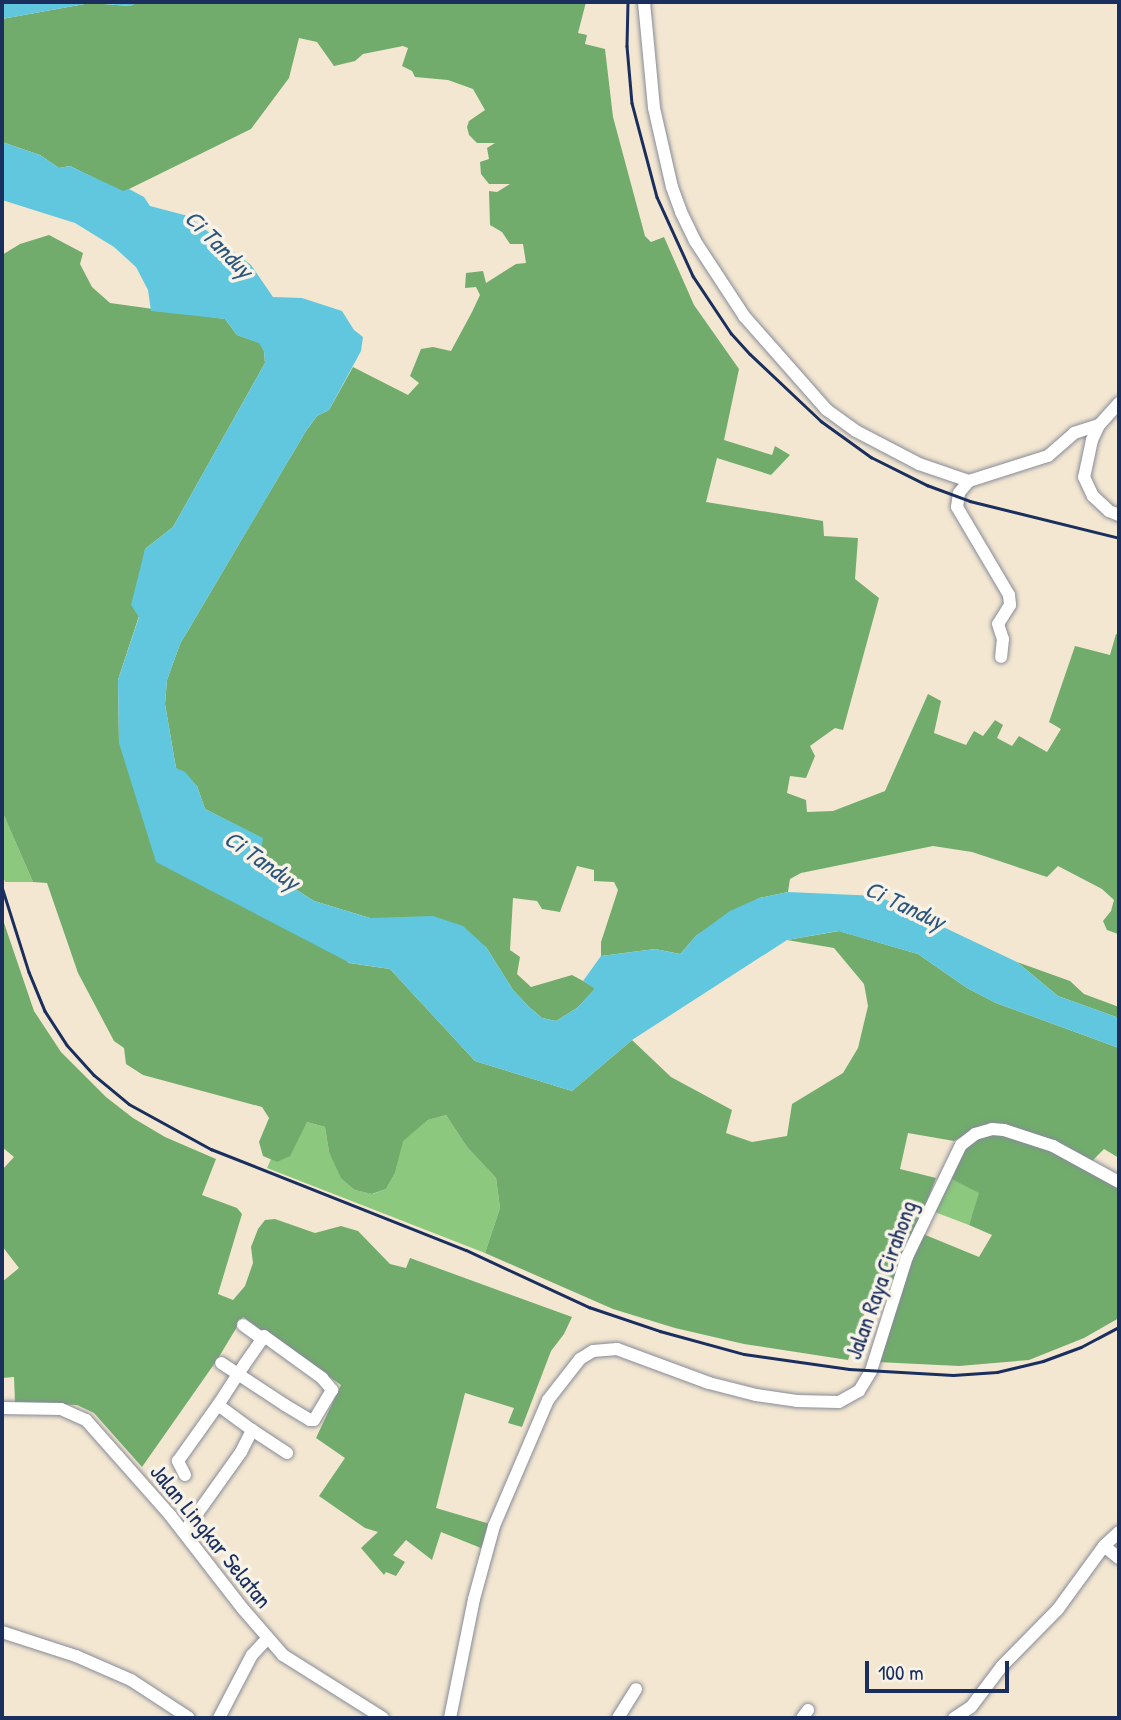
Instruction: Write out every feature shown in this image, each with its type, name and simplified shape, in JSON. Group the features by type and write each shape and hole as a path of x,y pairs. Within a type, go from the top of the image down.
{"street":[{"path":"644,2 654,108 672,187 695,241 744,316 827,410 845,424 919,464 969,481"},
{"path":"1119,403 1099,425 1092,440 1084,477 1093,496 1109,511 1119,515"},
{"path":"1000,657 1003,639 998,624 1010,605 1009,595 957,507 959,493 969,481 1048,456 1074,433 1099,425"},
{"name":"Jalan Raya Cirahong","path":"450,1718 474,1599 494,1526 548,1400 580,1359 593,1351 617,1349 709,1383 756,1395 797,1401 839,1402 859,1391 871,1371 907,1258 961,1145 975,1134 992,1129 1003,1130 1053,1146 1119,1182"},
{"path":"243,1325 262,1339"},
{"path":"185,1475 178,1461 218,1405 238,1374 264,1336 332,1386 329,1399 314,1420 310,1420 238,1374 221,1363"},
{"path":"218,1405 287,1453"},
{"name":"Jalan Lingkar Selatan","path":"2,1408 53,1408 78,1414 110,1444 184,1532 267,1639 293,1663 383,1718"},
{"path":"184,1532 241,1452 252,1430"},
{"path":"954,1718 971,1707 1015,1651 1058,1609 1104,1546 1119,1532"},
{"path":"1104,1546 1119,1558"},
{"path":"2,1632 75,1656 131,1680 189,1718"},
{"path":"219,1718 252,1655 267,1639"},
{"path":"618,1718 636,1689"}],"green space":[{"path":"138,2 586,2 578,33 587,35 585,44 605,49 613,117 645,236 651,242 664,237 694,305 739,369 724,440 772,455 775,446 790,455 771,475 717,458 706,502 823,521 824,536 858,538 855,579 879,598 843,730 835,728 810,746 815,756 806,778 790,776 787,793 806,800 807,812 833,811 885,791 928,694 941,701 934,733 966,745 974,731 983,736 995,720 1003,725 997,738 1012,746 1019,736 1047,752 1061,729 1049,722 1075,646 1110,655 1116,634 1119,635 1118,934 1107,930 1103,921 1111,911 1114,900 1102,889 1058,866 1047,877 972,852 933,846 801,873 790,879 788,892 759,898 697,935 680,954 655,949 601,956 601,942 618,890 614,882 594,881 594,870 577,866 560,912 542,909 537,901 513,898 510,950 520,957 517,974 531,987 572,975 596,988 577,1008 556,1021 542,1018 528,1006 513,990 486,947 401,918 370,918 314,901 292,887 266,860 261,853 262,838 205,809 197,786 176,768 165,704 167,680 180,644 306,431 317,416 329,410 353,367 408,395 419,383 410,376 421,349 433,347 451,351 472,312 480,295 476,287 465,288 466,273 483,271 486,283 516,264 526,263 523,244 510,244 502,232 490,225 489,191 497,192 510,184 489,184 481,174 480,162 489,159 487,148 495,143 477,143 469,135 467,127 469,121 485,110 473,89 448,80 415,77 412,71 402,66 408,48 403,46 363,54 355,61 334,66 317,42 299,38 289,78 251,129 123,192 70,166 59,168 40,155 2,142 2,19 90,3 130,6"},
{"path":"49,235 83,253 80,264 92,287 110,303 225,319 237,335 260,343 264,351 265,363 173,527 145,549 139,616 118,680 119,743 349,963 390,969 475,1061 572,1091 632,1040 671,1077 732,1110 726,1133 752,1142 787,1136 792,1104 843,1073 858,1048 868,1006 864,984 834,948 787,940 839,931 918,954 967,988 996,1003 1119,1048 1119,1158 1104,1149 1090,1163 1057,1143 976,1128 954,1141 908,1133 900,1169 936,1178 893,1287 876,1281 848,1360 744,1344 675,1328 613,1309 485,1253 500,1208 496,1178 467,1147 446,1115 428,1120 403,1141 395,1173 386,1189 372,1194 355,1190 341,1178 329,1152 325,1127 307,1122 290,1156 277,1162 263,1156 259,1142 269,1118 262,1107 143,1075 126,1064 124,1048 114,1041 78,973 47,883 33,882 2,811 2,255 20,244"},
{"path":"2,811 33,882 5,882 2,873"},
{"path":"2,917 34,1011 61,1052 106,1097 133,1118 165,1137 216,1159 202,1195 237,1208 242,1214 218,1294 233,1300 245,1286 253,1263 251,1247 258,1229 265,1220 275,1219 315,1233 341,1226 358,1231 390,1264 406,1268 410,1258 572,1317 564,1334 551,1351 522,1427 508,1423 514,1408 465,1393 436,1508 490,1524 481,1548 441,1532 432,1560 406,1540 393,1555 405,1562 396,1576 386,1572 384,1575 361,1548 378,1532 365,1528 319,1496 345,1458 316,1438 341,1385 243,1317 217,1360 142,1467 94,1413 77,1405 15,1402 14,1377 2,1378 2,1282 19,1268 2,1246 2,1170 14,1157 2,1147"},
{"path":"1017,962 1070,981 1084,994 1119,1007 1119,1018 1058,996"},
{"path":"446,1115 467,1147 496,1178 500,1208 485,1253 267,1168 271,1159 277,1162 307,1122 325,1127 329,1152 355,1190 373,1194 386,1189 395,1173 402,1141 428,1120"},
{"path":"1003,1134 1052,1151 1118,1185 1119,1318 1084,1338 1029,1360 959,1366 877,1362 904,1280 923,1234 979,1257 992,1235 969,1225 979,1193 947,1177 963,1147 978,1137"},
{"path":"947,1177 980,1193 969,1225 932,1211"}],"water":[{"path":"2,2 138,2 130,6 90,3 2,19"},
{"name":"Ci Tanduy","path":"2,142 40,155 59,168 70,166 123,191 129,189 144,197 150,206 188,216 251,265 273,297 302,298 342,311 354,330 363,337 361,351 329,410 317,416 306,431 180,644 167,680 165,704 176,768 185,772 197,786 205,809 263,838 261,853 292,887 314,901 370,918 433,916 463,926 486,947 513,990 528,1006 542,1018 556,1021 577,1008 595,989 583,981 601,956 655,949 680,954 697,935 730,911 759,898 788,892 878,896 1017,962 1058,996 1119,1018 1119,1048 996,1003 967,988 918,954 838,931 787,940 632,1040 572,1091 475,1061 390,969 350,963 156,862 119,743 118,680 139,617 131,605 145,549 173,527 265,363 264,351 259,343 237,335 225,319 151,311 148,290 136,267 114,247 75,223 2,200"}],"railway":[{"path":"628,2 627,46 632,103 657,197 693,276 731,333 750,354 821,421 871,457 927,485 970,501 1119,538"},
{"path":"2,887 29,972 45,1011 67,1045 94,1075 129,1104 211,1149 466,1250 589,1307 660,1331 744,1354 849,1369 953,1375 997,1372 1043,1361 1081,1347 1119,1327"}]}
